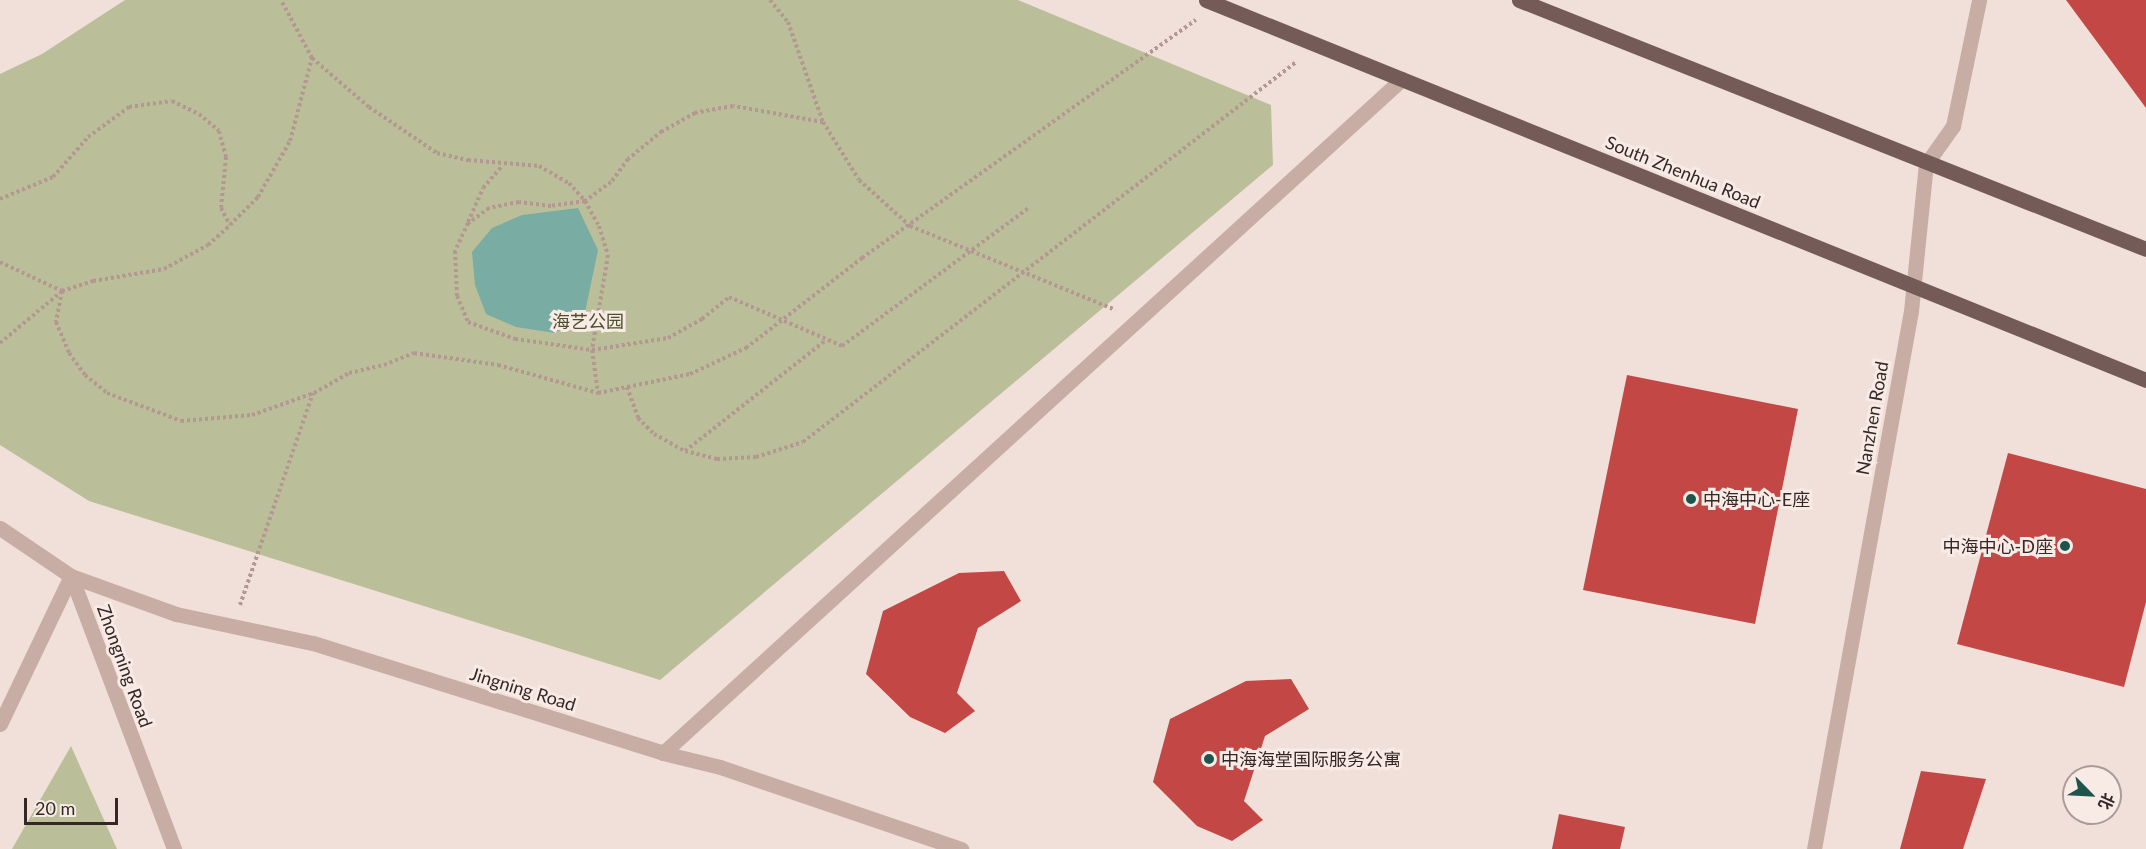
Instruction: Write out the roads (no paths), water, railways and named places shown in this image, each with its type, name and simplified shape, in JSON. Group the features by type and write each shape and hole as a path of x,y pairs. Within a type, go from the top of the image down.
{"main road":[{"path":"1519,0 1926,164 2146,249"},
{"name":"South Zhenhua Road","path":"1211,2 2146,380"}],"street":[{"name":"Nanzhen Road","path":"1814,849 1913,287 1926,164 1953,126 1979,0"},
{"path":"663,753 1402,80"},
{"path":"0,528 71,576 0,724"},
{"name":"Jingning Road","path":"71,576 176,614 313,643 663,753 720,767 961,849"},
{"name":"Zhongning Road","path":"71,576 174,849"}],"water":[{"path":"578,208 598,250 584,317 555,333 516,327 486,314 475,285 472,252 492,228 522,215"}],"place":[{"name":"中海中心-E座","path":"1691,499"},
{"name":"中海中心-D座","path":"2065,546"},
{"name":"中海海堂国际服务公寓","path":"1209,759"}],"park label":[{"name":"海艺公园","path":"588,321"}]}
